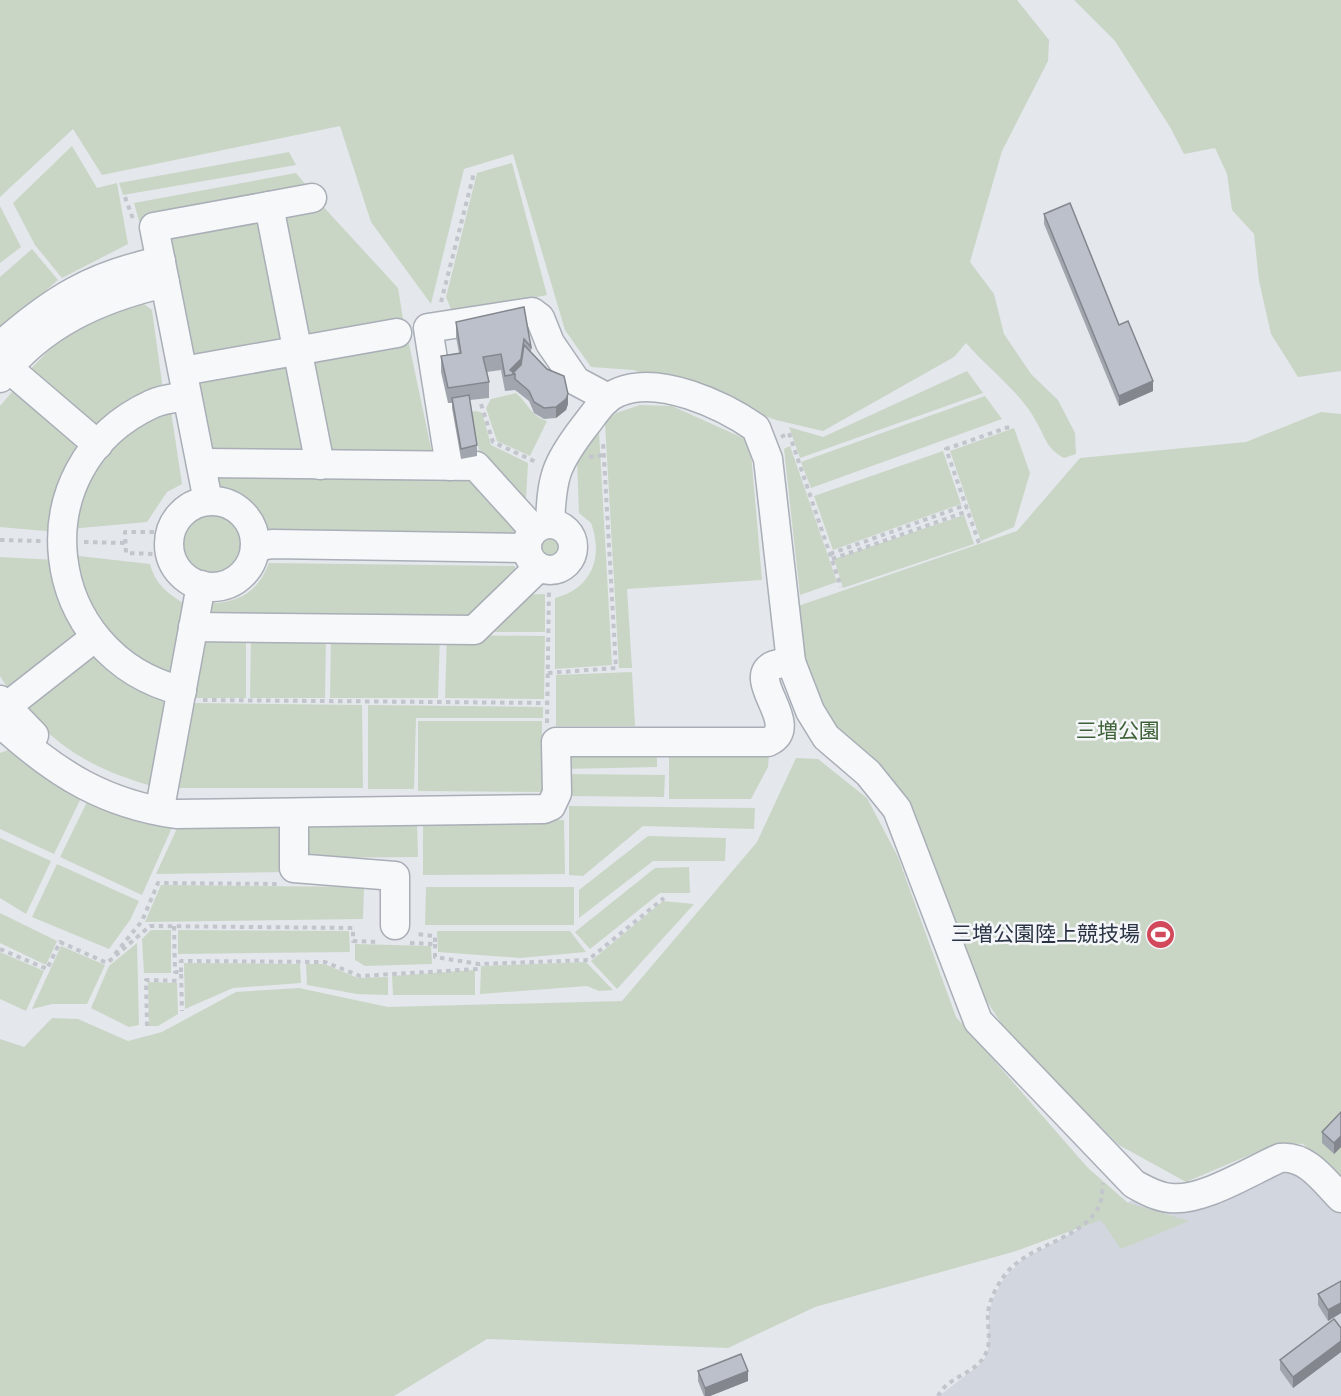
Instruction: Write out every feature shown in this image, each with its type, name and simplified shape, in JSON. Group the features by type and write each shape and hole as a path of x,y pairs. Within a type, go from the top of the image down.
{"street":[{"path":"208,501 154,226 312,198"},
{"path":"269,206 320,465"},
{"path":"98,445 3,364 37,313 81,286 129,268 163,272"},
{"path":"450,466 428,327 532,312 540,318 550,343 576,381 600,408"},
{"path":"181,695 136,674 114,658 94,638 79,614 68,589 61,542 66,505 75,479 98,445 129,416 185,383 297,351 397,333"},
{"path":"193,627 474,630 539,548 556,471 568,447 600,408 630,388 662,388 702,400 756,428 768,459 791,662 810,711 826,737 868,773 897,809 978,1021 1134,1184 1168,1198 1190,1198 1280,1158 1289,1157 1307,1165 1341,1198"},
{"path":"201,463 476,466 539,548"},
{"path":"208,501 219,501 238,510 251,526 255,547 246,570 237,579 220,586 201,585 183,575 171,556 170,546 174,525 180,516 198,503 208,501"},
{"path":"255,547 272,544 539,548"},
{"path":"162,797 201,585"},
{"path":"2,712 94,638"},
{"path":"2,712 6,729 50,766 77,783 145,810 176,814 294,814 544,808 550,806 557,793 556,742 768,742 776,739 780,730 780,722 765,681 766,673 770,667 791,662"},
{"path":"2,712 73,763 136,790 162,797 270,801 294,814"},
{"path":"294,814 294,868 395,876 399,936"}],"path":[{"path":"435,326 474,173"},
{"path":"125,197 137,230"},
{"path":"481,404 493,442 556,471"},
{"path":"548,673 616,668 600,408"},
{"path":"979,543 946,449 1012,426"},
{"path":"778,438 789,433 841,587"},
{"path":"583,458 604,455"},
{"path":"831,556 966,505"},
{"path":"831,556 968,511"},
{"path":"154,532 125,532 126,553 155,554"},
{"path":"539,548 548,673 547,742 556,742"},
{"path":"181,695 547,704"},
{"path":"107,963 142,921 158,883 288,884"},
{"path":"107,963 150,926 353,928 353,941 399,936 435,936 435,957 479,964 588,960 664,898"},
{"path":"174,926 175,972 181,972"},
{"path":"399,936 435,944"},
{"path":"0,949 47,969 60,942 107,963"},
{"path":"182,1011 181,961 325,962 360,976 478,969 479,964"},
{"path":"147,1026 146,980 181,981"},
{"path":"938,1396 948,1385 981,1363 987,1350 988,1311 1008,1271 1036,1249 1072,1232 1098,1210 1103,1183 1099,1174"}],"shaded area":[{"path":"1283,1167 1303,1170 1341,1209 1341,1396 939,1396 983,1362 988,1351 989,1312 993,1299 1004,1278 1022,1260 1138,1197"}],"green space":[{"path":"0,0 1017,0 1049,40 1048,61 1002,151 970,262 994,294 1004,334 1031,374 1058,400 1075,433 1076,454 1064,458 1054,451 1014,391 966,343 954,357 823,431 776,420 633,370 591,367 565,330 513,154 464,169 431,304 371,222 340,126 102,175 73,129 0,197"},
{"path":"1074,0 1341,0 1341,371 1298,377 1271,334 1259,281 1254,234 1232,210 1227,174 1215,148 1184,154 1170,127 1115,41"},
{"path":"72,146 97,188 117,183 128,244 62,278 35,245 13,203"},
{"path":"289,152 296,165 123,195 119,183"},
{"path":"512,163 547,295 453,314 446,297 477,173"},
{"path":"296,173 310,190 139,221 134,203"},
{"path":"319,202 398,288 403,319 304,338 276,211"},
{"path":"0,206 21,247 0,263"},
{"path":"263,214 286,341 189,360 160,233"},
{"path":"32,249 58,280 0,330 0,277"},
{"path":"144,304 152,310 163,390 94,434 24,376 54,346 77,329"},
{"path":"408,339 432,453 327,452 306,356"},
{"path":"290,361 306,452 211,452 194,378"},
{"path":"967,371 983,393 800,458 789,427 823,437"},
{"path":"18,385 87,446 56,532 0,527 0,406"},
{"path":"516,393 533,413 547,421 530,456 497,441 486,408 491,399"},
{"path":"985,396 1002,419 811,488 801,462"},
{"path":"170,405 182,484 167,492 147,522 70,529 103,450"},
{"path":"640,405 672,406 743,438 751,453 762,580 627,589 632,668 619,668 605,423 616,413"},
{"path":"472,412 482,413 491,445 528,463 526,498 515,499 481,461"},
{"name":"三増公園陸上競技場","path":"1321,412 1341,414 1341,1183 1303,1144 1278,1143 1186,1182 1119,1145 1015,1045 983,995 923,840 829,723 797,650 798,606 1017,531 1080,458 1246,442"},
{"path":"1014,428 1030,473 1014,527 981,541 950,451"},
{"path":"599,431 612,665 555,669 555,598 567,594 586,580 595,560 595,536 591,523 579,513 577,461"},
{"path":"790,446 837,582 800,595 784,449"},
{"path":"943,451 961,504 833,550 814,496"},
{"path":"211,470 473,474 522,533 515,538 267,533 265,522 255,505 240,494 211,484"},
{"path":"205,507 219,507 233,513 243,523 249,537 247,558 233,575 219,581 205,581 191,575 181,565 175,551 175,537 181,523 191,513"},
{"path":"964,515 974,544 843,588 834,559"},
{"path":"551,532 562,537 567,548 562,559 551,564 540,559 535,548 540,537"},
{"path":"70,555 150,564 163,588 185,604 172,682 100,635"},
{"path":"0,557 56,560 85,637 11,693 0,676"},
{"path":"269,563 515,566 515,577 471,625 208,622 212,603 232,600 248,593 260,580"},
{"path":"545,594 545,632 487,632 516,595"},
{"path":"246,632 246,698 193,698 206,633"},
{"path":"251,633 326,635 325,698 250,698"},
{"path":"331,635 440,635 438,698 330,698"},
{"path":"447,635 545,636 544,699 445,698"},
{"path":"92,647 170,695 155,787 97,766 81,757 51,735 21,705"},
{"path":"632,672 635,726 556,726 556,675"},
{"path":"192,703 362,705 363,788 175,788"},
{"path":"368,705 543,707 543,718 416,718 414,789 368,789"},
{"path":"418,721 542,721 542,792 418,791"},
{"path":"657,745 657,767 565,769 565,747"},
{"path":"14,748 82,796 54,854 0,829 0,753"},
{"path":"669,754 769,755 768,767 751,799 669,799"},
{"path":"796,758 818,759 867,798 898,857 956,1017 1088,1168 1128,1203 1189,1221 1121,1249 1101,1220 1013,1252 815,1307 728,1348 487,1339 394,1396 0,1396 0,1039 24,1047 52,1018 78,1019 128,1041 162,1032 236,992 299,988 388,1007 622,1001 757,842"},
{"path":"565,774 665,775 664,797 565,796"},
{"path":"89,798 174,823 142,895 60,857"},
{"path":"569,806 755,808 754,829 643,826 583,876 569,875"},
{"path":"564,820 565,874 423,875 423,822"},
{"path":"305,821 417,822 418,857 305,858"},
{"path":"179,824 282,826 282,872 156,874"},
{"path":"648,836 726,838 725,861 653,861 579,918 579,890"},
{"path":"0,838 51,861 26,914 0,898"},
{"path":"57,864 139,901 130,920 109,949 32,917"},
{"path":"689,867 690,893 660,893 590,949 575,932 655,868"},
{"path":"161,885 364,887 363,919 145,922"},
{"path":"426,887 574,887 574,925 425,925"},
{"path":"663,901 694,904 617,989 591,961"},
{"path":"0,913 57,941 46,965 0,943"},
{"path":"151,930 171,930 171,973 144,973 142,939"},
{"path":"178,930 349,931 350,952 178,954"},
{"path":"437,931 570,931 586,952 520,958 438,952"},
{"path":"137,943 139,1025 129,1027 91,1008 109,966"},
{"path":"355,944 431,946 432,964 365,966 355,960"},
{"path":"61,946 105,965 87,1004 52,1004 32,1009"},
{"path":"0,952 44,971 26,1011 0,999"},
{"path":"586,962 613,990 599,991 587,986 480,994 481,966"},
{"path":"184,963 300,964 301,983 233,988 185,1009"},
{"path":"306,964 324,964 358,978 388,977 388,995 357,994 307,985"},
{"path":"475,970 475,995 393,995 392,976"},
{"path":"148,982 177,983 178,1014 158,1026 149,1026"}],"building":[{"path":"1070,203 1119,325 1128,321 1153,381 1119,396 1044,214"},
{"path":"524,307 531,347 524,339 521,359 510,370 515,374 505,376 501,354 483,357 489,382 448,388 441,356 461,353 456,322"},
{"path":"524,345 547,369 564,376 568,394 566,399 556,407 544,408 534,402 529,391 515,379 513,373 521,365"},
{"path":"469,395 477,445 461,449 452,398"},
{"path":"1341,1112 1341,1136 1334,1143 1322,1132"},
{"path":"1341,1281 1341,1303 1328,1310 1318,1294"},
{"path":"1334,1319 1341,1328 1341,1341 1293,1377 1280,1360"},
{"path":"741,1354 748,1371 705,1388 698,1371"}],"place":[{"name":"三増公園陸上競技場","path":"1161,934"}],"park label":[{"name":"三増公園","path":"1118,731"}]}
